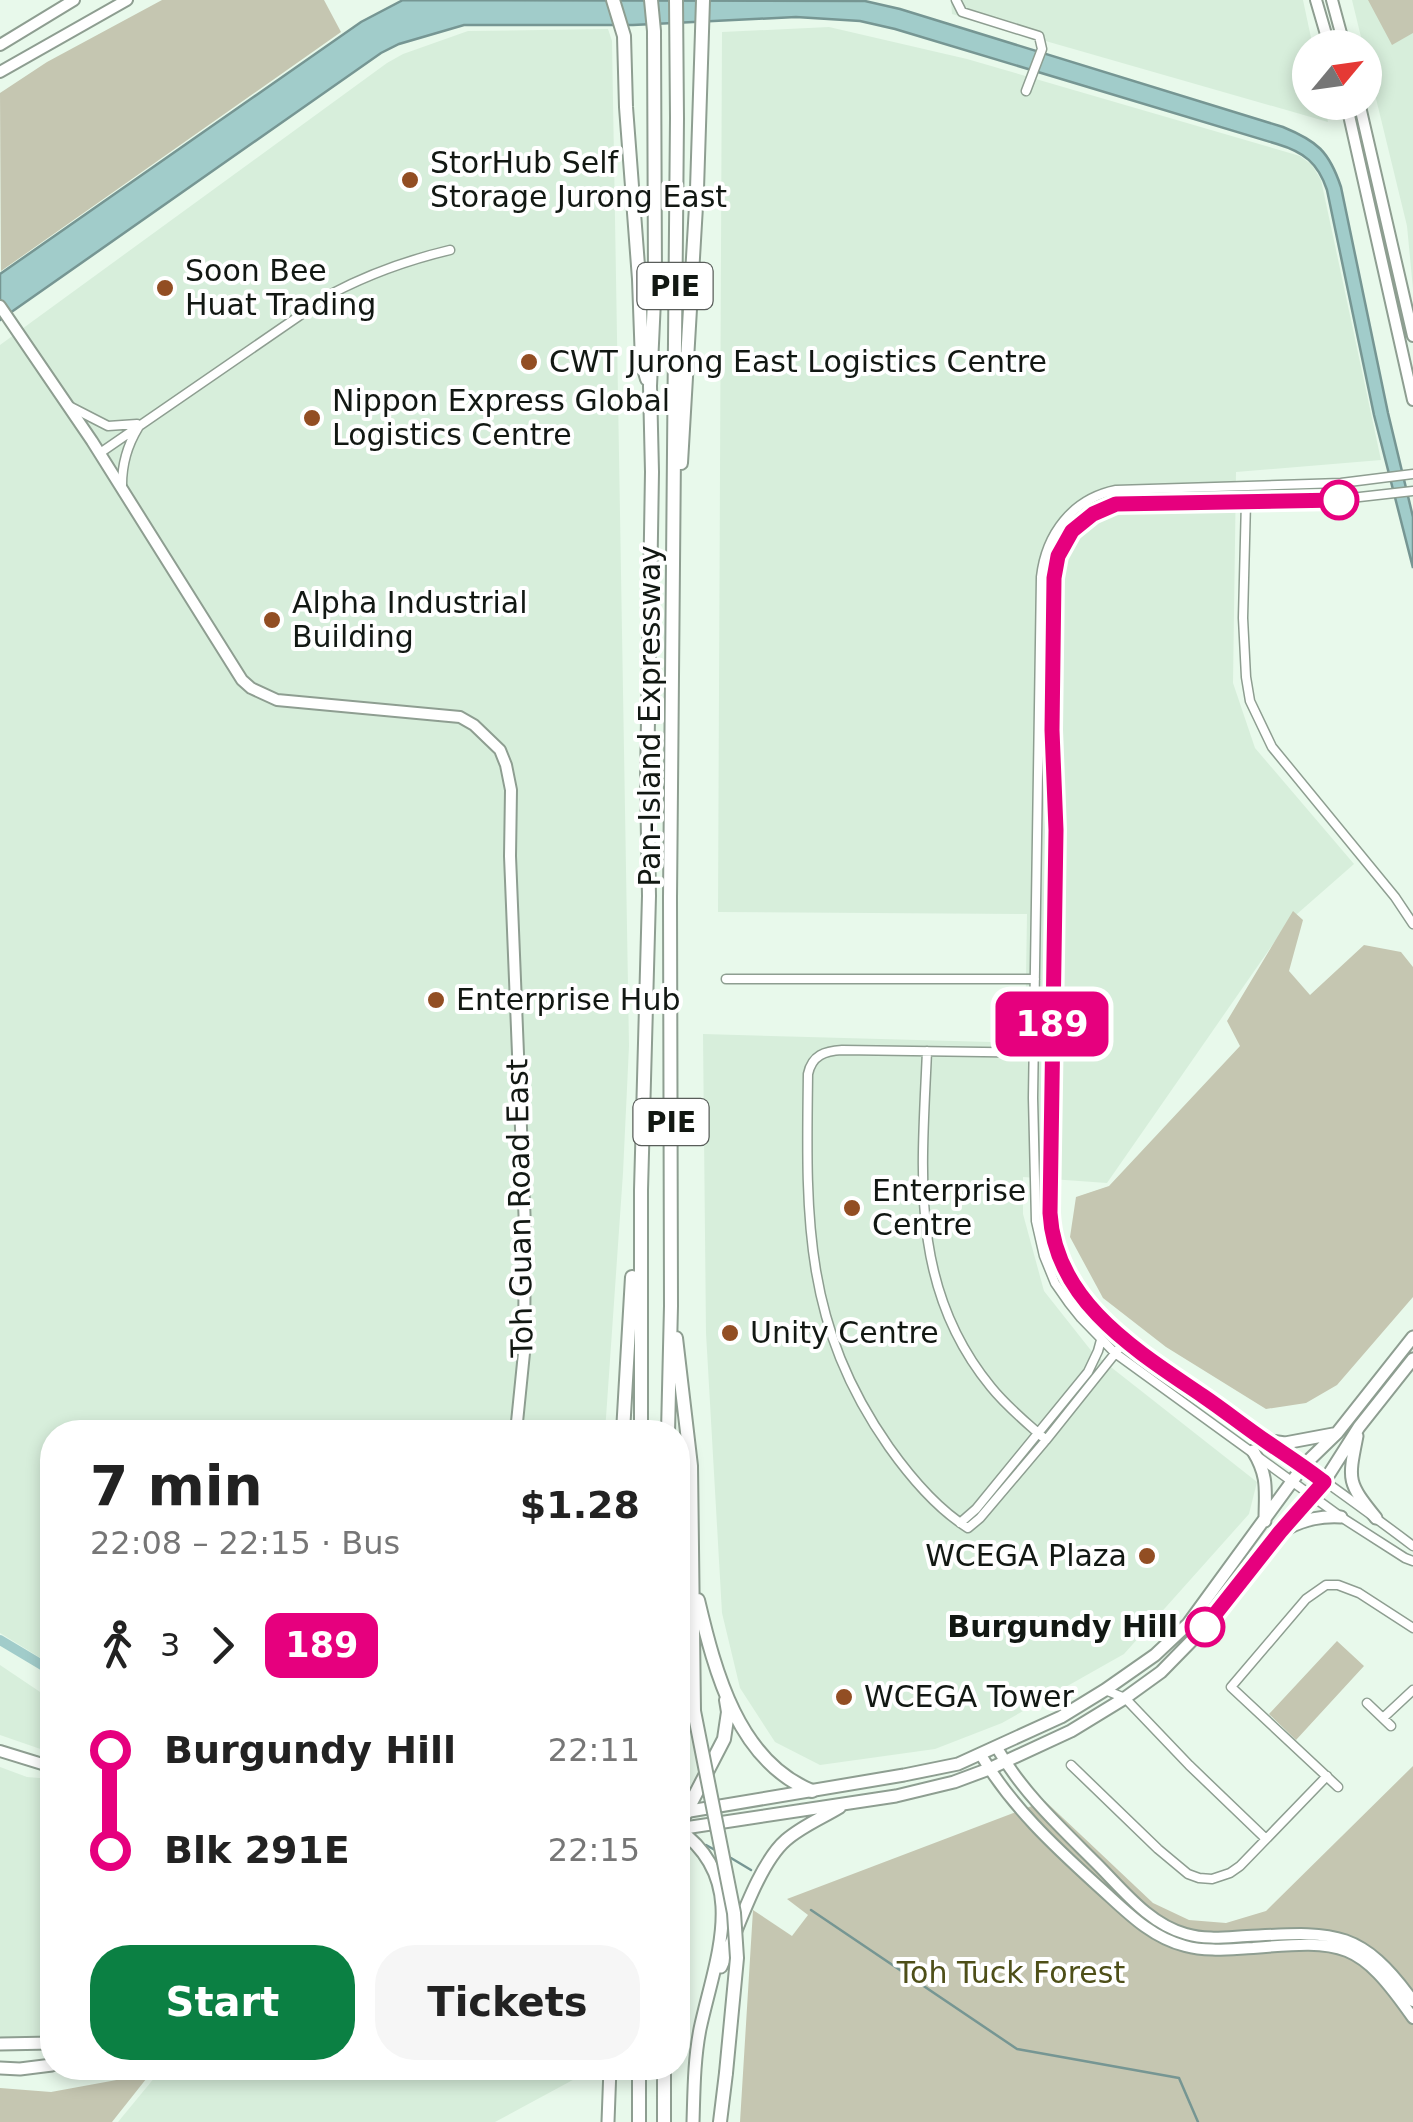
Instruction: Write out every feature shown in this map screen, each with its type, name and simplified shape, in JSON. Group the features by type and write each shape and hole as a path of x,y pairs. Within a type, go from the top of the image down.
{"highway":[{"path":"613,0 624,36 642,362 650,386"},
{"name":"Pan-Island Expressway","path":"641,1420 654,278 652,0"},
{"name":"Pan-Island Expressway","path":"668,1420 676,0"},
{"path":"673,545 685,423 703,0"},
{"path":"623,1420 636,1213 641,1190"},
{"path":"671,1306 685,1420"},
{"path":"690,1458 694,1712 734,1912 737,1958 720,2122"},
{"path":"690,1798 724,1740 728,1712 693,1580"},
{"path":"725,1692 765,1761 812,1791"},
{"path":"636,2122 639,2080"},
{"path":"664,2080 664,2122"}],"main road":[{"path":"690,1811 939,1769 981,1756 1061,1717 1104,1690 1181,1632 1293,1480 1337,1433 1413,1336"},
{"path":"690,1827 919,1792 954,1782 1072,1731 1126,1698 1162,1672 1197,1636 1324,1482 1359,1427 1413,1359"},
{"path":"1359,1427 1350,1470 1355,1492 1376,1518"},
{"path":"1264,1440 1285,1444 1337,1433"},
{"path":"1252,1451 1265,1476 1265,1521"},
{"path":"1280,1532 1304,1520 1341,1517"},
{"path":"713,1984 757,1884 778,1848 804,1827 846,1803"},
{"path":"690,1837 704,1851 717,1878 722,1909 722,1935 697,2051 693,2122"},
{"path":"0,2044 40,2042"},
{"path":"0,2068 40,2066"},
{"path":"608,2122 610,2080"}],"street":[{"path":"0,44 74,0"},
{"path":"0,72 127,0"},
{"path":"956,0 962,12 1037,35 1041,40 1041,51 1026,91"},
{"path":"1316,0 1325,30"},
{"path":"1332,0 1340,30"},
{"path":"1350,120 1413,400"},
{"path":"1362,120 1413,336"},
{"path":"100,453 331,294 364,276 450,250"},
{"name":"Toh Guan Road East","path":"0,306 100,453 242,680 251,688 277,700 460,718 474,724 500,750 511,790 510,856 525,1227 524,1353 517,1420"},
{"path":"68,404 108,426 140,424"},
{"path":"122,488 123,462 140,424"},
{"path":"1409,475 1281,486 1109,492 1077,508 1052,536 1041,577 1033,1098 1038,1233 1055,1284 1080,1318 1116,1352 1312,1496 1413,1561"},
{"path":"1411,491 1342,500 1116,504 1078,524 1066,539 1058,556 1054,594 1052,730 1056,830 1050,1213 1062,1262 1080,1296 1125,1340 1413,1546"},
{"path":"1246,500 1243,618 1250,702 1272,746 1413,924"},
{"path":"726,979 1035,979"},
{"path":"1052,1053 842,1050 823,1053 812,1062 808,1074 810,1233 823,1310 860,1402 904,1466 935,1503 960,1523 1042,1437 1125,1340"},
{"path":"927,1051 922,1185 935,1278 950,1320 970,1358 990,1386 1042,1437"},
{"path":"1042,1437 1088,1372 1101,1340"},
{"path":"1338,1787 1231,1686 1306,1599 1326,1585 1359,1593 1413,1628"},
{"path":"1104,1690 1126,1698 1266,1838"},
{"path":"1383,1718 1413,1690"},
{"path":"1367,1703 1391,1726"},
{"path":"997,1748 1037,1805 1140,1907 1165,1925 1203,1938 1303,1933 1346,1940 1370,1952 1389,1968 1413,2001"},
{"path":"0,1751 40,1764"},
{"path":"981,1756 1012,1801 1055,1846 1134,1918 1161,1937 1201,1949 1304,1944 1336,1947 1370,1964 1413,2018"},
{"path":"1071,1765 1169,1860 1193,1876 1212,1879 1240,1866 1327,1776"}],"shaded area":[{"path":"951,0 1303,0 1309,30 1292,30 1292,112 952,14"},
{"path":"1352,0 1413,0 1413,289 1407,226 1381,120 1382,30 1359,30"},
{"path":"829,27 967,59 1300,156 1312,165 1321,180 1381,460 1236,472 1233,683 1255,748 1354,864 1289,921 1107,1183 1023,1177 1023,1214 1044,1291 1093,1353 1257,1482 1249,1514 1124,1654 1002,1723 935,1749 820,1765 775,1742 740,1688 722,1613 706,1333 703,1034 1025,1043 1027,914 718,912 722,32"},
{"path":"608,29 612,41 629,1046 606,1420 40,1420 40,1658 0,1633 0,345 387,63 468,31"},
{"path":"0,1665 40,1692 40,1749 0,1735"},
{"path":"0,1767 40,1778 40,2039 0,2038"},
{"path":"153,2080 573,2080 495,2122 118,2122"}],"green space":[{"path":"162,0 324,0 341,32 1,271 0,93 47,62"},
{"path":"1368,0 1413,0 1413,33 1392,45"},
{"path":"1293,911 1303,920 1289,971 1310,995 1364,945 1401,952 1413,967 1413,1297 1337,1385 1306,1403 1266,1409 1166,1347 1103,1298 1070,1237 1076,1197 1109,1186 1240,1046 1227,1021"},
{"path":"1337,1641 1364,1666 1296,1740 1269,1714"},
{"name":"Toh Tuck Forest","path":"1413,1766 1413,2122 740,2122 753,1910 792,1936 808,1915 787,1899 1045,1801 1153,1903 1189,1920 1226,1923 1266,1911"},
{"path":"117,2080 145,2080 112,2122 0,2122 0,2088 51,2092"}],"water":[{"path":"403,0 865,1 1283,127 1305,137 1332,164 1341,187 1413,517 1413,568 1374,415 1327,190 1309,160 1277,144 860,21 796,17 633,25 464,25 399,44 0,320 0,274 361,22"}],"waterway":[{"path":"0,1640 40,1664"},
{"path":"706,1845 715,1850"},
{"path":"731,1858 751,1870"},
{"path":"811,1910 1017,2049 1179,2078 1198,2122"}],"bus line":[{"name":"189","path":"1205,1627 1324,1482 1125,1340 1080,1296 1057,1250 1050,1213 1056,830 1052,730 1054,578 1058,556 1078,524 1116,504 1339,500"}],"place":[{"name":"StorHub Self Storage Jurong East","path":"410,180"},
{"name":"Soon Bee Huat Trading","path":"165,288"},
{"name":"CWT Jurong East Logistics Centre","path":"529,362"},
{"name":"Nippon Express Global Logistics Centre","path":"312,418"},
{"name":"Alpha Industrial Building","path":"272,620"},
{"name":"Enterprise Hub","path":"436,1000"},
{"name":"Enterprise Centre","path":"852,1208"},
{"name":"Unity Centre","path":"730,1333"},
{"name":"WCEGA Plaza","path":"1147,1556"},
{"name":"Burgundy Hill","path":"1205,1627"},
{"name":"WCEGA Tower","path":"844,1697"}]}
